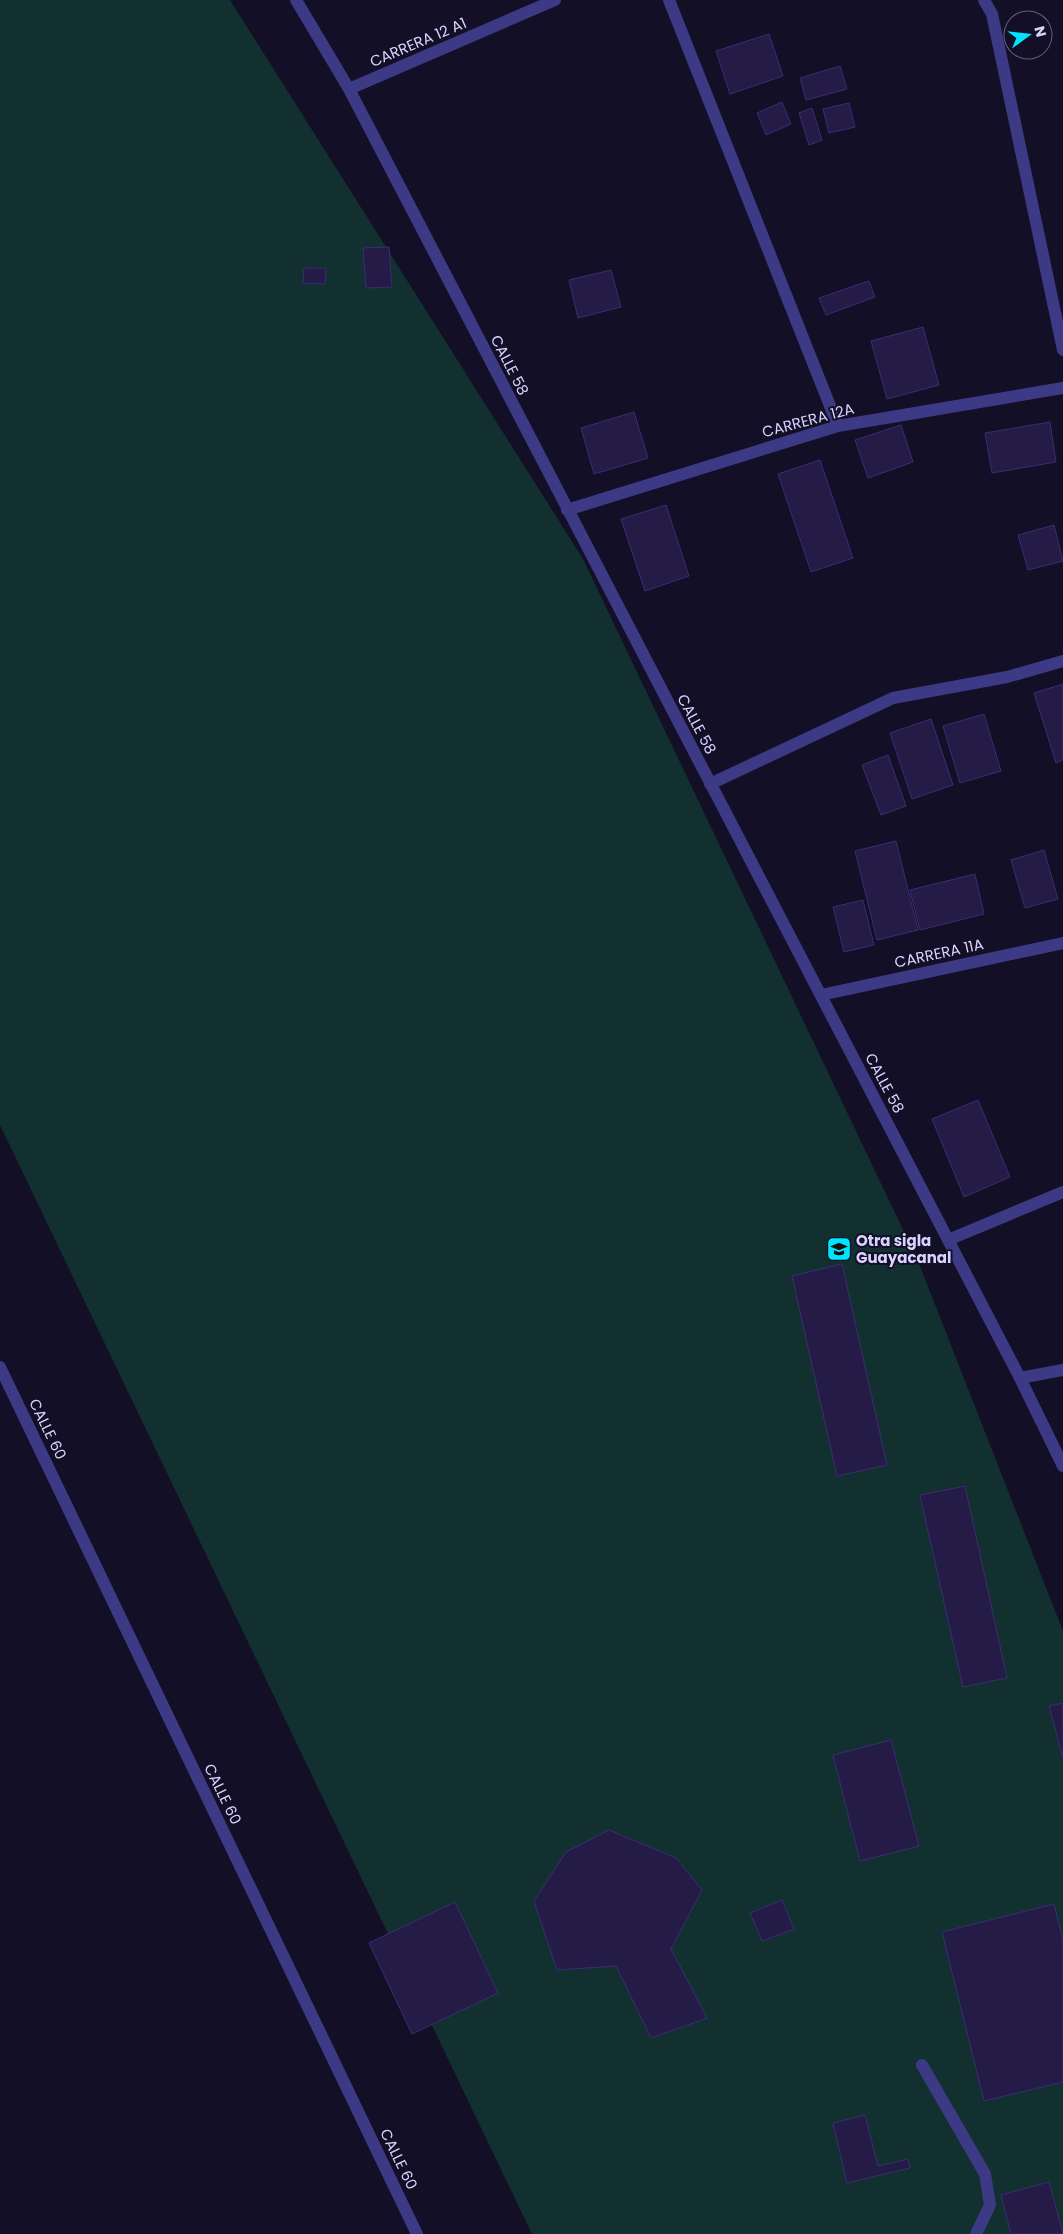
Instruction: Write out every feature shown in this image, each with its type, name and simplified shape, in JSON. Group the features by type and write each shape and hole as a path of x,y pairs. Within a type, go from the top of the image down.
{"street":[{"name":"CALLE 58","path":"296,0 349,89 1020,1378 1063,1466"},
{"name":"CARRERA 12 A1","path":"349,89 554,0"},
{"path":"670,0 838,426"},
{"path":"984,0 992,14 1063,350"},
{"name":"CARRERA 12A","path":"567,510 838,426 1063,388"},
{"path":"710,784 893,698 1007,677 1063,661"},
{"name":"CARRERA 11A","path":"821,995 1063,943"},
{"path":"948,1240 1063,1192"},
{"name":"CALLE 60","path":"0,1368 417,2234"},
{"path":"1020,1378 1063,1370"},
{"path":"922,2065 985,2174 990,2205 976,2234"}],"green space":[{"path":"0,0 230,0 583,559 918,1261 1063,1631 1063,2234 532,2234 0,1125"}],"building":[{"path":"769,34 783,76 730,94 716,51"},
{"path":"840,66 847,89 806,100 800,78"},
{"path":"782,102 791,124 766,135 757,113"},
{"path":"849,103 855,127 829,133 823,109"},
{"path":"812,108 822,140 809,145 799,113"},
{"path":"389,247 392,287 366,288 363,248"},
{"path":"304,268 326,268 325,284 303,283"},
{"path":"611,270 621,307 578,318 569,280"},
{"path":"869,281 875,297 826,315 819,298"},
{"path":"923,327 939,385 887,399 871,341"},
{"path":"634,412 648,458 594,474 581,428"},
{"path":"1050,422 1056,462 992,473 985,433"},
{"path":"901,425 913,462 868,478 855,440"},
{"path":"820,460 853,558 811,572 778,474"},
{"path":"666,505 689,576 645,591 621,519"},
{"path":"1054,525 1063,561 1028,570 1018,535"},
{"path":"1063,684 1063,760 1056,763 1034,693"},
{"path":"984,714 1001,771 960,783 943,726"},
{"path":"931,719 953,785 912,799 890,733"},
{"path":"888,755 906,806 881,815 862,765"},
{"path":"896,841 918,930 877,940 855,851"},
{"path":"1044,850 1058,899 1025,908 1011,860"},
{"path":"975,874 984,914 920,930 910,890"},
{"path":"863,900 874,945 844,952 833,907"},
{"path":"978,1100 1010,1177 964,1197 932,1119"},
{"path":"842,1264 887,1465 837,1476 792,1276"},
{"path":"965,1486 1007,1678 963,1687 920,1495"},
{"path":"1063,1703 1063,1758 1049,1706"},
{"path":"891,1740 919,1846 860,1861 833,1755"},
{"path":"609,1830 676,1858 702,1890 671,1949 707,2018 651,2038 616,1966 557,1970 534,1901 566,1852"},
{"path":"782,1900 794,1929 762,1941 750,1913"},
{"path":"455,1902 498,1993 412,2034 369,1943"},
{"path":"1054,1904 1063,1941 1063,2082 984,2101 942,1932"},
{"path":"865,2115 878,2166 908,2159 910,2168 847,2183 833,2123"},
{"path":"1049,2182 1063,2234 1011,2234 1001,2195"}],"place":[{"name":"Otra sigla Guayacanal","path":"839,1249"}]}
